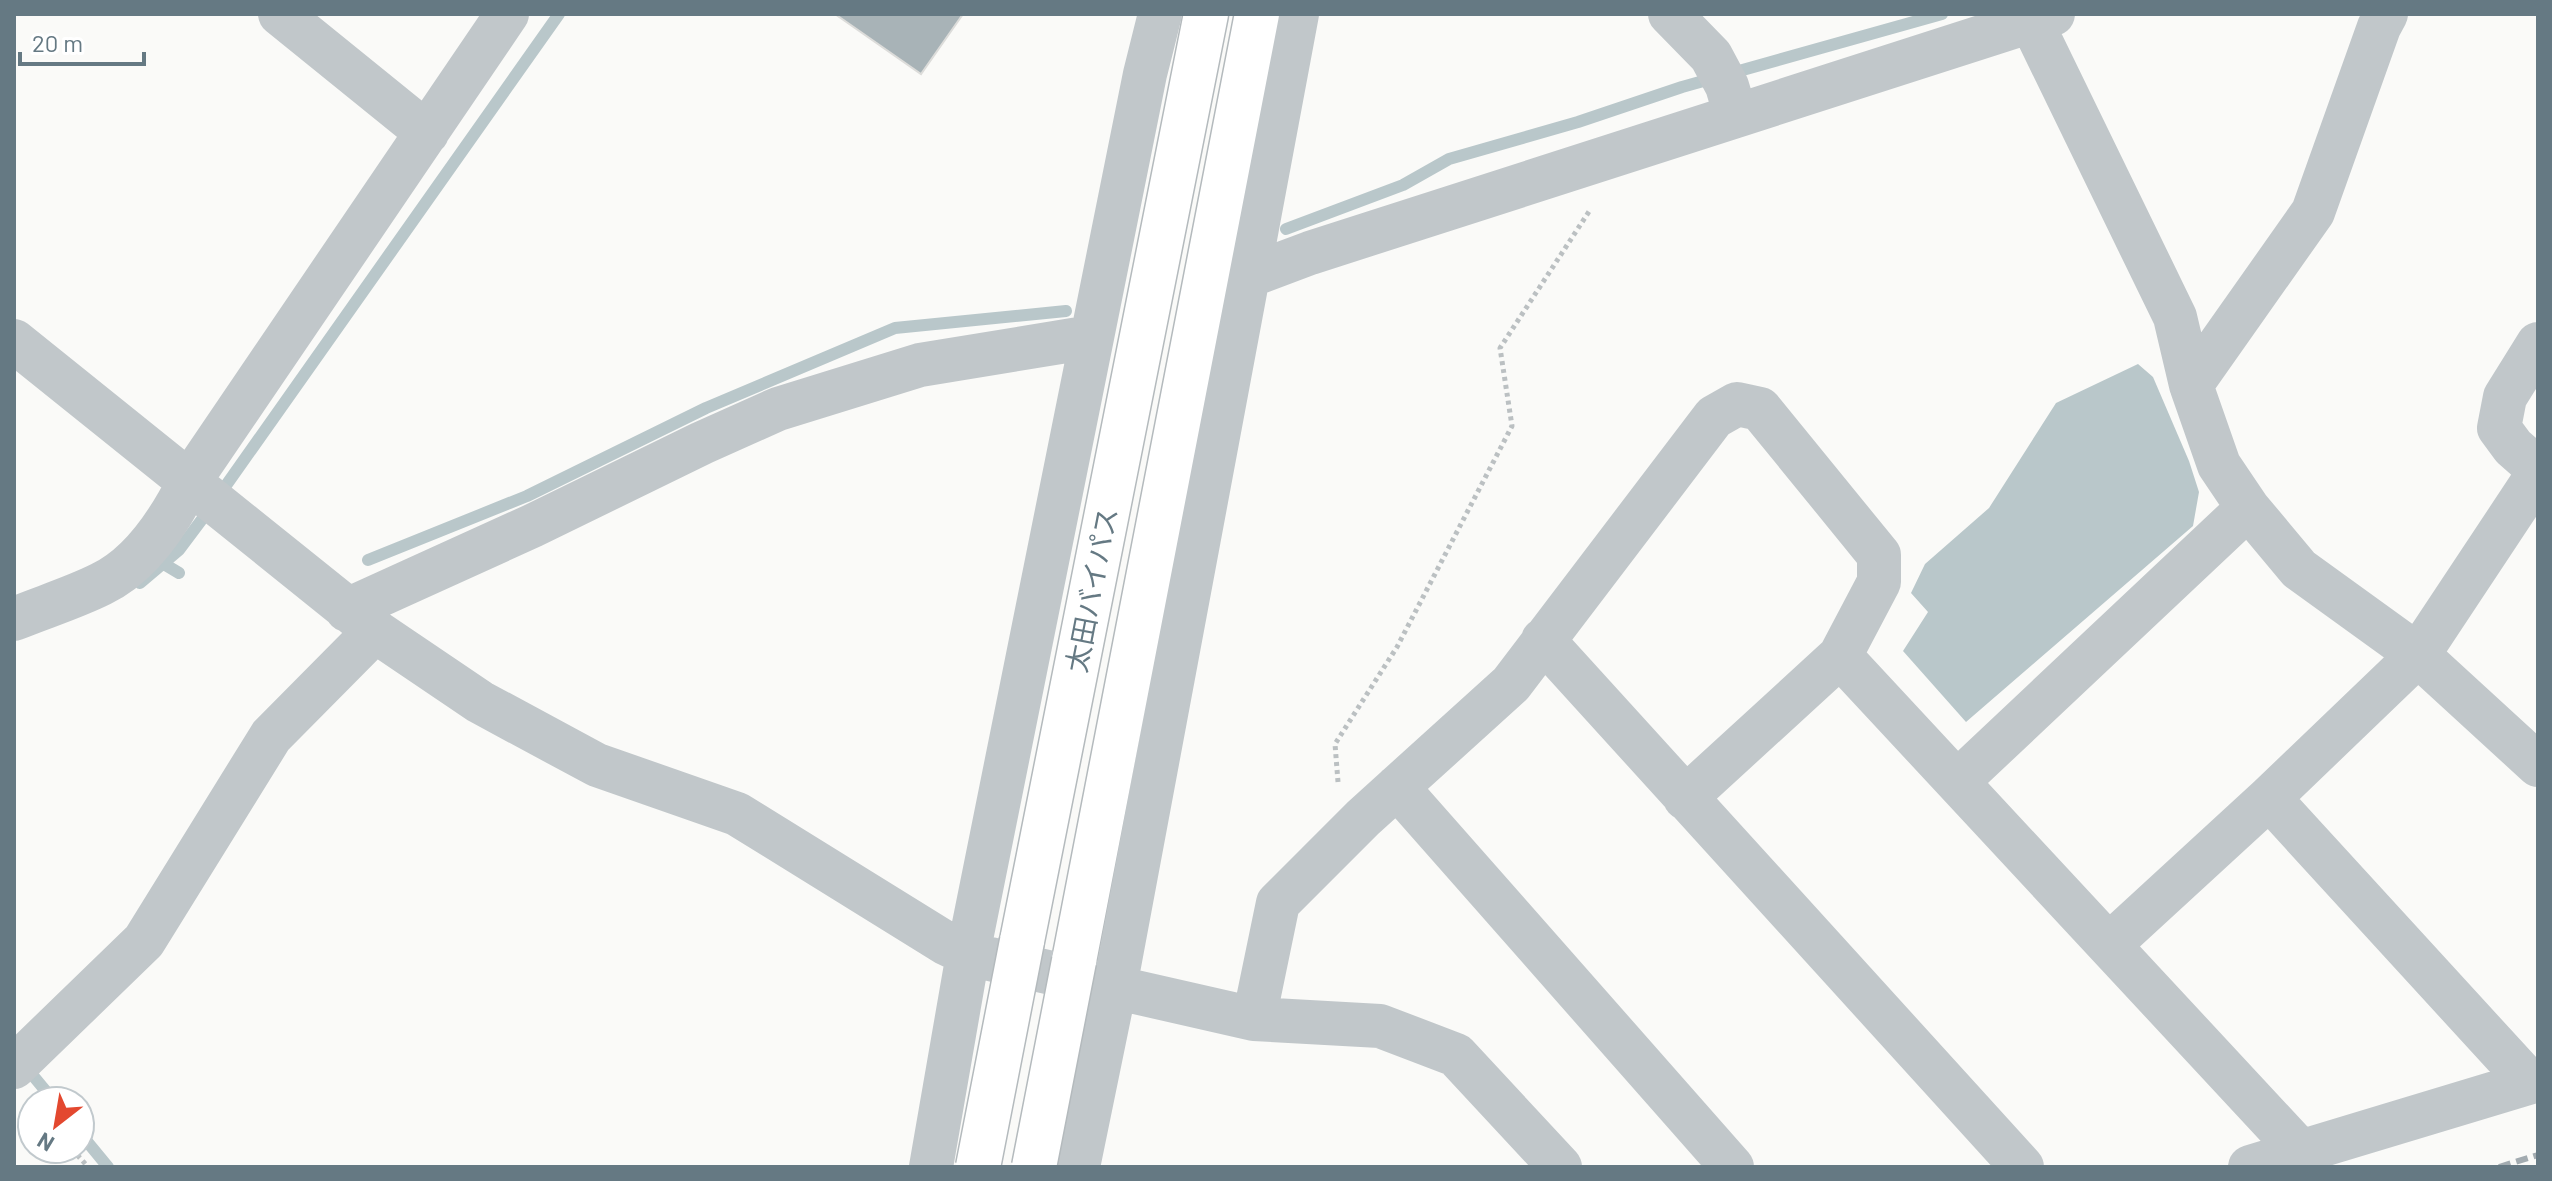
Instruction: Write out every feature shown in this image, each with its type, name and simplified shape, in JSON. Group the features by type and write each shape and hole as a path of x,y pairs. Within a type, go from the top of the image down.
{"highway":[{"name":"太田バイパス","path":"978,1167 1206,14"},
{"name":"太田バイパス","path":"1034,1167 1257,14"}],"street":[{"path":"280,14 427,133"},
{"path":"931,1167 968,954 1091,337 1160,14"},
{"path":"1078,1167 1115,987 1297,14"},
{"path":"1670,14 1711,56 1727,86 1736,116"},
{"path":"2191,385 2313,212 2386,14"},
{"path":"14,619 103,584 132,564 177,507 189,482 427,133 501,16"},
{"path":"1249,276 1310,253 2042,18 2175,317 2191,385 2219,465 2248,508 2299,569 2418,655 2538,765"},
{"path":"14,1067 144,941 271,736 361,620 532,526 778,409 920,365 1091,337"},
{"path":"14,341 361,620 480,702 597,765 737,814 968,954 1254,1019 1380,1026 1456,1055 1560,1167"},
{"path":"2109,945 2418,655 2538,471 2499,428 2505,397 2538,344"},
{"path":"1254,1019 1278,903 1363,818 1511,684 1714,417 1737,404 1760,409 1879,555 1879,582 1840,656 1685,798"},
{"path":"1958,781 2248,508"},
{"path":"1543,640 2022,1167"},
{"path":"1840,656 2301,1152"},
{"path":"1397,787 1732,1167"},
{"path":"2250,1167 2534,1081 2269,798"}],"path":[{"path":"1363,818 1340,802 1335,744 1397,647 1512,426 1500,348 1628,151"}],"shaded area":[{"path":"2138,364 2153,377 2189,461 2199,492 2193,526 1966,722 1903,651 1928,612 1911,593 1925,564 1989,508 2056,403"}],"building":[{"path":"835,14 963,14 921,74"}],"waterway":[{"path":"140,583 179,550 203,518 559,14"},
{"path":"1286,229 1403,185 1449,159 1578,122 1682,87 1942,14"},
{"path":"368,560 527,496 706,408 895,328 1066,311"},
{"path":"164,564 179,573"},
{"path":"25,1066 41,1085"},
{"path":"96,1152 108,1167"}],"railway":[{"path":"2499,1167 2538,1155"}]}
